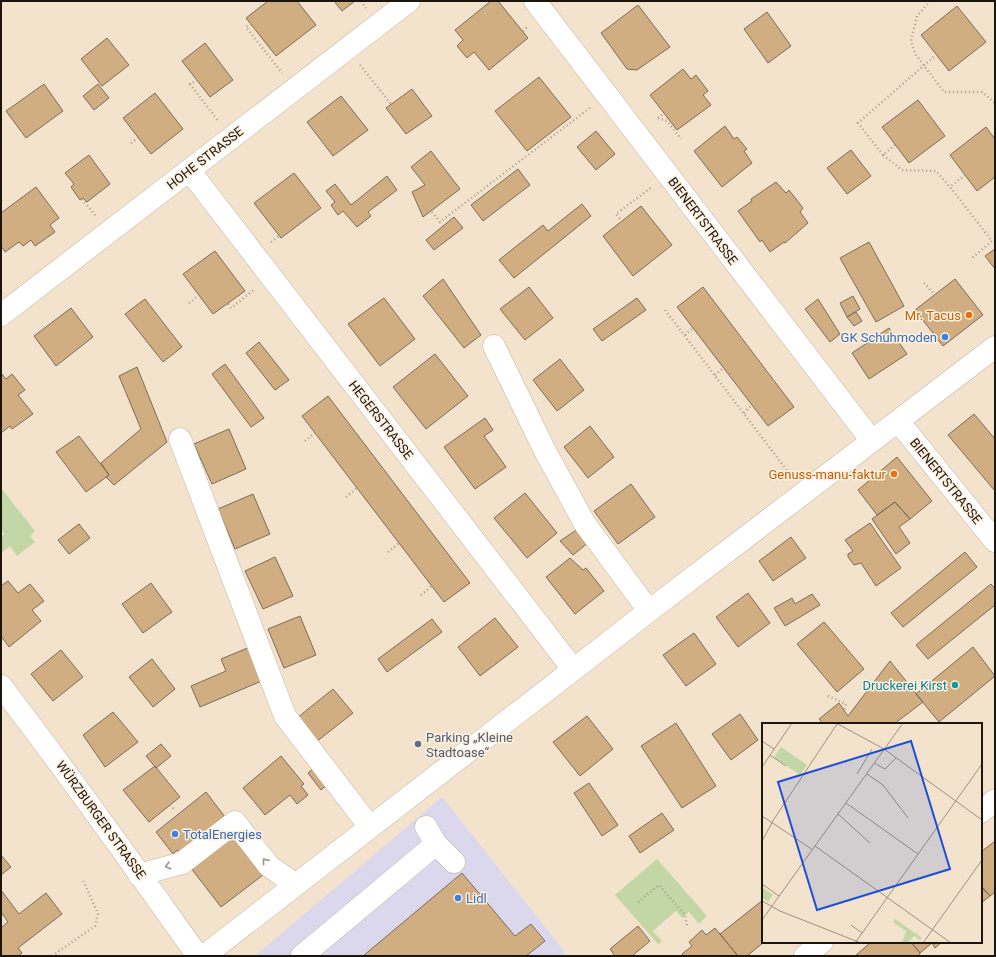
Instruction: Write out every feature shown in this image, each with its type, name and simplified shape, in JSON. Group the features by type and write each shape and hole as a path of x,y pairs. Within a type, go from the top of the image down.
{"street":[{"name":"HOHE STRASSE","path":"1,315 409,1"},
{"name":"BIENERTSTRASSE","path":"535,1 872,441"},
{"name":"HEGERSTRASSE","path":"190,170 573,669"},
{"path":"494,346 545,451 585,524 649,611"},
{"path":"204,956 573,669 995,347"},
{"name":"BIENERTSTRASSE","path":"898,421 995,540"},
{"path":"180,439 286,716 370,827"},
{"name":"WÜRZBURGER STRASSE","path":"1,686 69,774 198,956"},
{"path":"982,811 995,800"},
{"path":"139,874 182,863 235,822 269,866 296,885"},
{"path":"302,956 431,835 454,862"},
{"path":"805,956 821,943"}],"path":[{"path":"930,1 917,16 911,40 916,55 944,92 982,92 995,104"},
{"path":"251,24 246,27 295,89"},
{"path":"347,49 391,104"},
{"path":"936,55 858,122 883,155 902,170 936,172 950,187 992,241"},
{"path":"197,80 190,84 231,138"},
{"path":"432,212 440,222 547,138 607,94"},
{"path":"654,122 664,113"},
{"path":"658,118 667,121 681,139"},
{"path":"131,143 138,138"},
{"path":"883,155 896,145"},
{"path":"622,222 616,214 668,174"},
{"path":"950,187 965,175"},
{"path":"972,258 995,239"},
{"path":"228,304 231,308 271,277"},
{"path":"924,283 935,295"},
{"path":"189,303 198,296"},
{"path":"665,310 793,478"},
{"path":"685,335 693,328"},
{"path":"715,375 723,368"},
{"path":"744,413 752,405"},
{"path":"304,441 316,433"},
{"path":"346,497 357,488"},
{"path":"388,552 399,543"},
{"path":"421,595 432,586"},
{"path":"828,696 846,704 844,710"},
{"path":"170,805 174,809"},
{"path":"52,956 94,926 98,914 83,880"},
{"path":"638,902 659,885 685,915 688,926"}],"shaded area":[{"path":"442,797 565,952 562,956 255,956"}],"green space":[{"path":"1,488 35,531 30,536 35,542 17,556 10,546 1,553 1,537 4,534 1,529"},
{"path":"657,859 707,916 699,924 689,912 682,918 676,911 653,931 662,941 658,944 615,895"}],"building":[{"path":"268,1 297,1 316,25 276,56 246,18"},
{"path":"334,1 355,1 342,11"},
{"path":"491,1 498,1 528,38 489,70 474,52 467,58 457,46 463,40 455,30"},
{"path":"638,5 670,47 637,70 627,69 601,33"},
{"path":"957,6 986,42 949,71 921,35"},
{"path":"767,12 791,46 768,63 744,29"},
{"path":"107,38 129,65 102,86 81,59"},
{"path":"205,43 233,80 210,97 182,61"},
{"path":"683,69 691,79 696,75 708,91 703,95 711,105 677,130 650,95"},
{"path":"539,77 571,117 527,151 495,111"},
{"path":"44,84 63,111 26,138 6,111"},
{"path":"98,84 109,98 94,110 83,96"},
{"path":"412,89 432,116 406,134 386,108"},
{"path":"155,93 183,129 151,154 123,118"},
{"path":"341,96 368,130 333,156 307,122"},
{"path":"918,100 945,136 909,163 882,127"},
{"path":"725,126 734,139 737,137 747,149 744,151 752,163 722,187 694,151"},
{"path":"986,127 995,139 995,177 977,191 950,155"},
{"path":"596,131 615,154 596,170 577,147"},
{"path":"851,150 871,176 847,194 827,168"},
{"path":"431,151 460,189 423,217 412,192 425,185 411,167"},
{"path":"89,155 110,184 87,202 83,198 80,200 71,187 74,184 65,173"},
{"path":"518,169 530,185 483,221 471,205"},
{"path":"294,173 321,208 281,238 254,203"},
{"path":"387,176 397,190 368,212 371,216 357,227 343,211 338,215 331,205 335,202 326,191 335,184 351,205"},
{"path":"776,182 786,193 789,190 803,208 800,212 808,223 785,243 784,242 770,252 762,240 760,242 738,211 752,201 751,199"},
{"path":"36,187 59,218 50,225 55,232 35,246 31,240 23,246 19,242 5,252 1,246 1,213"},
{"path":"582,204 591,216 514,278 499,260 543,225 548,231"},
{"path":"641,206 672,245 633,276 603,236"},
{"path":"454,217 463,228 434,250 426,240"},
{"path":"869,242 904,306 876,322 840,258"},
{"path":"995,249 995,269 985,256"},
{"path":"215,251 245,291 213,314 183,274"},
{"path":"443,279 481,335 464,348 423,296"},
{"path":"955,279 983,315 943,346 915,310"},
{"path":"529,287 553,318 525,340 500,309"},
{"path":"703,287 794,407 768,426 677,307"},
{"path":"853,296 860,309 847,317 840,303"},
{"path":"384,298 415,339 380,366 348,324"},
{"path":"637,298 646,310 602,341 593,329"},
{"path":"145,299 182,347 163,362 125,314"},
{"path":"818,299 840,334 830,342 805,309"},
{"path":"71,308 93,337 56,366 34,336"},
{"path":"856,312 862,321 854,326 847,317"},
{"path":"889,328 907,354 869,379 852,353"},
{"path":"259,342 289,380 275,390 246,353"},
{"path":"435,354 468,396 426,429 393,387"},
{"path":"560,359 584,390 557,411 533,380"},
{"path":"225,364 264,418 251,427 212,374"},
{"path":"137,367 167,442 114,485 106,477 109,475 101,463 141,429 119,376"},
{"path":"1,373 6,379 12,374 25,390 18,395 33,414 12,429 10,426 1,433"},
{"path":"328,396 470,583 444,602 302,416"},
{"path":"974,414 995,439 995,491 948,435"},
{"path":"485,418 493,430 484,436 506,467 475,489 444,447"},
{"path":"590,426 614,457 588,478 564,447"},
{"path":"229,429 246,469 212,484 194,444"},
{"path":"79,436 109,475 86,492 56,452"},
{"name":"Genuss-manu-faktur","path":"897,457 932,501 910,519 895,502 877,515 858,490"},
{"path":"631,484 655,517 618,544 594,511"},
{"path":"525,493 557,533 527,558 494,518"},
{"path":"253,494 270,534 235,549 218,509"},
{"path":"895,502 910,519 899,527 910,543 896,554 872,519"},
{"path":"870,523 901,568 876,586 861,563 854,565 848,557 848,554 853,551 845,540"},
{"path":"79,524 90,538 69,554 58,540"},
{"path":"581,527 589,542 573,555 560,541"},
{"path":"791,537 806,558 773,581 759,561"},
{"path":"965,552 977,567 903,627 891,613"},
{"path":"275,557 293,596 263,609 245,571"},
{"path":"570,558 583,570 586,568 604,591 575,614 546,577"},
{"path":"8,581 18,593 30,584 44,601 32,610 41,621 9,647 1,636 1,586"},
{"path":"151,583 172,612 143,633 122,604"},
{"path":"991,584 995,589 995,605 928,659 916,645"},
{"path":"748,593 770,623 738,647 716,617"},
{"path":"812,594 820,605 785,626 774,608 792,598 795,604"},
{"path":"300,616 316,655 284,668 268,629"},
{"path":"495,618 518,647 480,676 458,647"},
{"path":"432,619 442,632 387,672 378,659"},
{"path":"824,622 864,669 837,692 797,644"},
{"path":"694,633 716,664 686,686 663,655"},
{"path":"250,647 264,680 200,707 191,686 226,671 221,659"},
{"name":"Druckerei Kirst","path":"973,647 995,676 939,722 916,694"},
{"path":"61,650 83,677 53,701 31,674"},
{"path":"152,659 175,689 153,707 129,677"},
{"path":"890,661 923,702 895,723 822,723 819,719 839,703 848,716"},
{"path":"333,689 353,713 316,742 297,718"},
{"path":"113,712 138,742 105,767 83,735"},
{"path":"740,714 758,740 731,760 712,734"},
{"path":"587,716 613,749 580,776 553,742"},
{"path":"676,723 716,786 682,808 641,746"},
{"path":"161,744 171,756 156,768 146,756"},
{"path":"281,756 304,784 301,786 308,795 297,804 290,795 265,815 243,788"},
{"path":"155,766 180,797 149,822 123,790"},
{"path":"316,766 329,783 321,790 308,773"},
{"path":"589,783 618,825 602,836 574,793"},
{"path":"206,792 267,872 221,907 177,850 173,854 156,832"},
{"path":"662,813 674,830 640,853 629,836"},
{"path":"995,841 995,892 990,896 982,887 982,851"},
{"path":"1,855 11,867 1,875"},
{"name":"Lidl","path":"462,873 515,936 531,924 545,941 526,956 363,956"},
{"path":"982,887 990,896 982,902"},
{"path":"1,890 19,914 46,893 62,914 18,948 22,953 18,956 1,956 1,928 8,922 1,912"},
{"path":"762,901 763,943 747,956 738,956 720,934"},
{"path":"638,926 650,941 632,956 615,956 610,949"},
{"path":"715,928 738,956 683,956 682,954 692,946 689,942 702,930 706,935"},
{"path":"870,943 912,943 920,953 918,956 855,956"},
{"path":"912,943 932,943 920,953"},
{"path":"932,943 941,943 935,948"}],"place":[{"name":"Mr. Tacus","path":"969,315"},
{"name":"GK Schuhmoden","path":"945,337"},
{"name":"Genuss-manu-faktur","path":"894,474"},
{"name":"Druckerei Kirst","path":"955,685"},
{"name":"Parking „Kleine Stadtoase“","path":"418,744"},
{"name":"TotalEnergies","path":"175,834"},
{"name":"Lidl","path":"458,898"}]}
